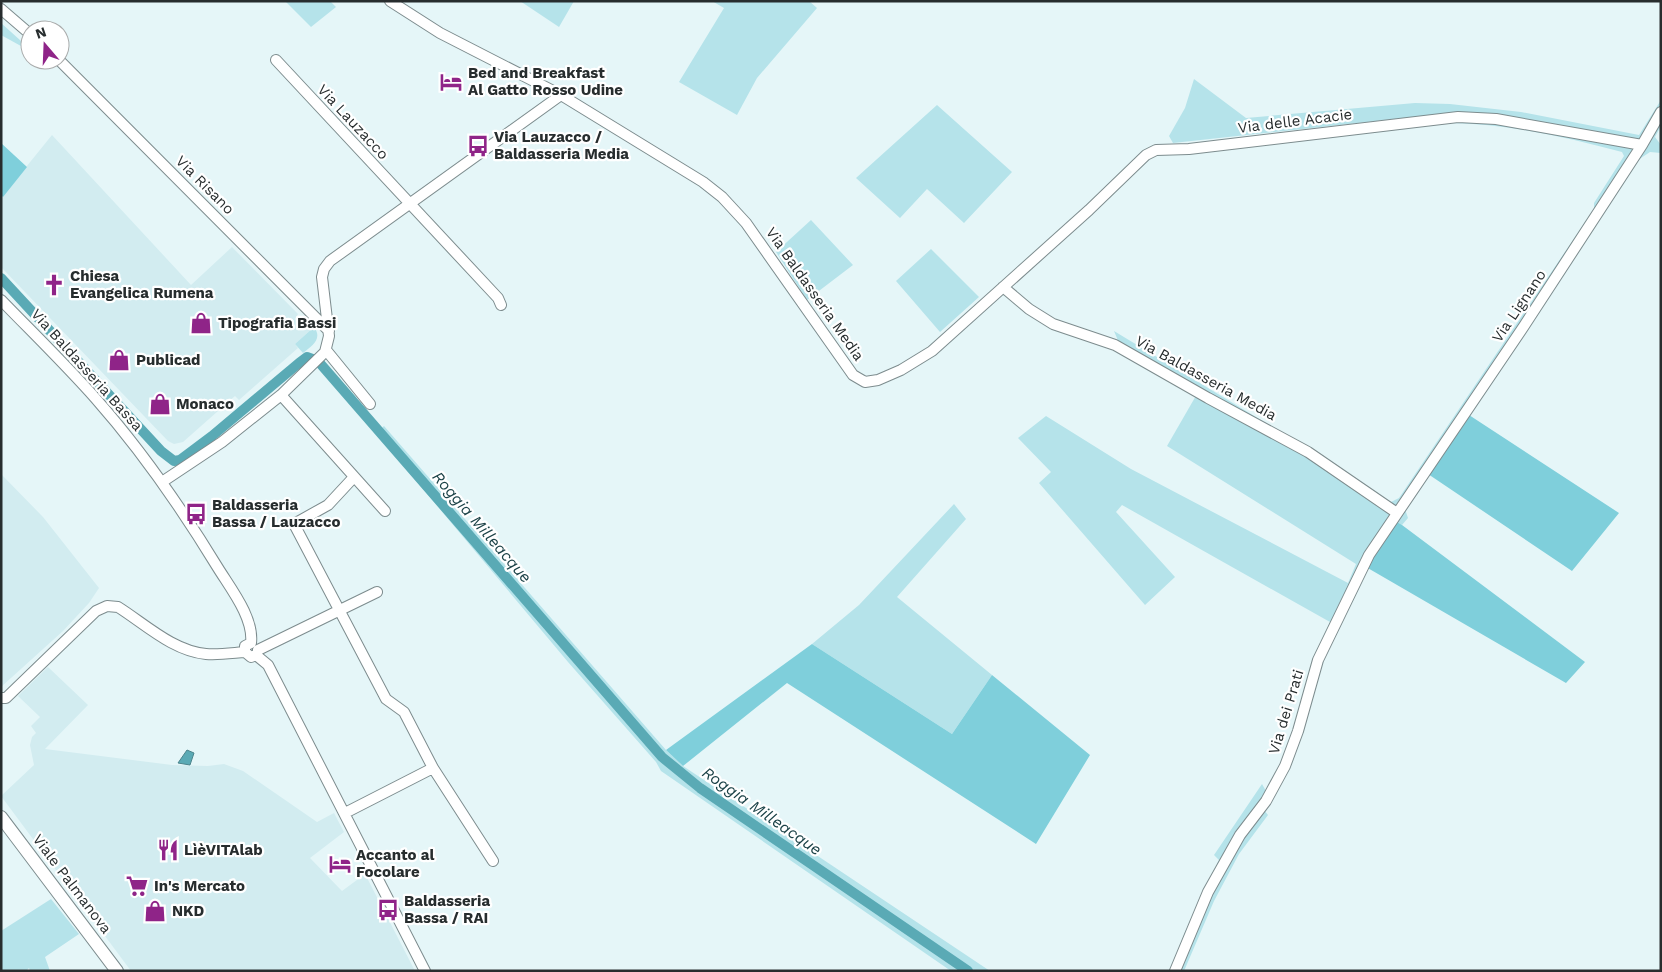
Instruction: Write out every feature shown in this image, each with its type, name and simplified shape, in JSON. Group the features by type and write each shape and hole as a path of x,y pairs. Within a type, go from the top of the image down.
{"main road":[{"name":"Viale Palmanova","path":"1,817 117,971"}],"street":[{"name":"Via Baldasseria Media","path":"390,1 440,33 561,96 703,182 722,197 746,222 850,371 861,381 871,381 888,375 932,351 1003,287 1029,309 1054,324 1115,345 1308,452 1397,513"},
{"path":"1,9 20,25"},
{"name":"Via Lauzacco","path":"276,60 502,304"},
{"name":"Via Risano","path":"69,70 329,331"},
{"path":"162,482 222,442 281,394 324,353 329,331 322,277 327,264 561,96"},
{"name":"Via Lignano","path":"1397,513 1524,326 1642,145 1661,112"},
{"name":"Via delle Acacie","path":"1003,287 1146,155 1156,150 1189,149 1458,117 1496,119 1642,145"},
{"name":"Via Baldasseria Bassa","path":"1,300 96,398 162,482 192,526 242,608 250,626 255,649"},
{"path":"324,353 370,404"},
{"path":"281,394 385,512"},
{"path":"354,477 328,505 294,524 386,699 404,712 433,768 493,861"},
{"name":"Via dei Prati","path":"1176,971 1208,892 1240,835 1266,801 1285,766 1298,731 1318,660 1369,555 1397,513"},
{"path":"255,649 339,612 377,592"},
{"path":"1,698 6,698 96,611 107,606 118,607 173,643 193,652 219,654 245,652 245,646 255,649 268,666 425,971"},
{"path":"345,813 433,768"}],"shaded area":[{"path":"285,1 330,1 336,7 311,27"},
{"path":"520,1 574,1 559,27"},
{"path":"712,1 809,1 817,8 757,78 737,115 679,82 724,8"},
{"path":"1,23 20,40 20,45 1,35"},
{"path":"1194,79 1246,118 1415,103 1450,104 1521,112 1639,135 1661,100 1661,126 1655,137 1661,145 1661,153 1650,152 1638,160 1487,390 1405,509 1408,518 1402,525 1397,522 1371,558 1319,669 1264,810 1268,815 1239,854 1214,901 1184,971 1170,971 1185,932 1219,860 1214,855 1262,784 1266,791 1281,761 1298,717 1318,649 1330,622 1122,505 1116,512 1175,577 1145,605 1039,483 1051,472 1018,438 1046,416 1131,469 1348,583 1356,564 1167,446 1197,394 1122,350 1114,331 1330,462 1385,501 1391,502 1399,498 1594,209 1594,203 1624,156 1622,152 1537,132 1451,123 1451,113 1173,143 1169,136 1185,108"},
{"path":"937,105 1012,172 964,223 927,189 900,218 856,178"},
{"path":"52,135 191,285 232,247 298,314 295,319 304,328 312,325 314,327 295,344 298,348 239,400 235,396 183,442 174,444 168,441 1,267 1,198"},
{"path":"1,143 27,167 3,197 1,195"},
{"path":"811,220 853,265 807,300 776,252"},
{"path":"931,249 979,297 940,332 896,281"},
{"path":"314,327 317,339 303,353 295,344"},
{"path":"1469,415 1619,513 1572,571 1428,474"},
{"path":"384,426 666,750 683,766 990,971 951,971 661,771 656,762 568,662 376,433"},
{"path":"1,474 43,517 99,588 89,603 63,631 1,687"},
{"path":"954,504 966,519 897,597 992,675 952,734 812,644 859,605"},
{"path":"1397,522 1585,662 1566,683 1366,567"},
{"path":"812,644 952,734 992,675 1090,755 1036,844 787,683 683,766 666,750"},
{"path":"48,667 88,705 45,749 172,765 208,766 224,764 243,771 317,822 334,813 344,832 310,858 342,891 365,874 415,971 131,971 1,796 34,765 30,745 32,737 36,733 31,726 40,717 18,696"},
{"path":"187,750 194,753 190,765 178,763"},
{"path":"51,899 79,934 45,957 50,971 30,971 29,968 26,971 1,971 1,931"}],"waterway":[{"name":"Roggia Milleacque","path":"1,278 161,451 174,461 180,460 212,436 307,357 318,361 662,757 700,788 968,971"}],"place":[{"name":"Bed and Breakfast Al Gatto Rosso Udine","path":"451,82"},
{"name":"Via Lauzacco / Baldasseria Media","path":"478,146"},
{"name":"Chiesa Evangelica Rumena","path":"54,285"},
{"name":"Tipografia Bassi","path":"201,323"},
{"name":"Publicad","path":"119,360"},
{"name":"Monaco","path":"160,404"},
{"name":"Baldasseria Bassa / Lauzacco","path":"196,514"},
{"name":"LìèVITAlab","path":"168,850"},
{"name":"Accanto al Focolare","path":"340,864"},
{"name":"In's Mercato","path":"137,886"},
{"name":"Baldasseria Bassa / RAI","path":"388,910"},
{"name":"NKD","path":"155,911"}]}
